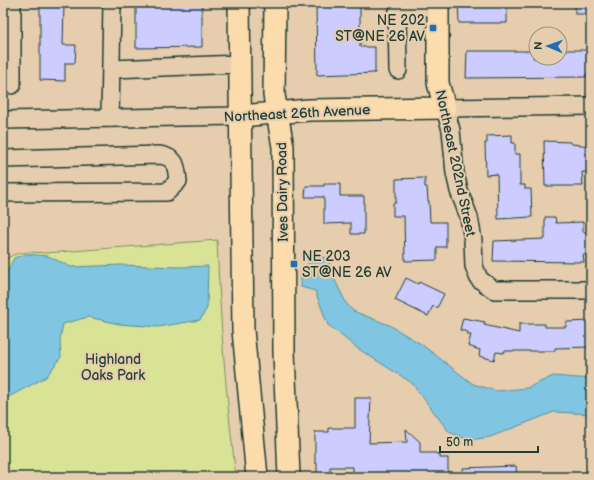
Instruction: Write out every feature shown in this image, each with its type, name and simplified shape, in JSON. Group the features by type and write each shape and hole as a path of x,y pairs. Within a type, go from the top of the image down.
{"main road":[{"path":"239,3 243,330 257,477"},
{"name":"Ives Dairy Road","path":"275,3 274,95 283,147 284,352 289,477"},
{"name":"Northeast 202nd Street","path":"438,5 438,83 445,108"},
{"name":"Northeast 26th Avenue","path":"240,116 309,110 445,108"}],"street":[{"path":"12,3 12,85"},
{"path":"110,118 112,3"},
{"path":"398,70 397,14 400,7 438,5"},
{"path":"112,69 239,64"},
{"name":"Northeast 26th Avenue","path":"445,108 591,106"},
{"name":"Northeast 202nd Street","path":"445,108 451,130 455,173 459,191 469,217 473,240 474,266 479,279 494,290 591,290"},
{"name":"Northeast 26th Avenue","path":"3,120 240,116"},
{"path":"3,159 160,155 169,157 176,164 178,181 167,192 3,193"}],"green space":[{"name":"Highland Oaks Park","path":"217,240 224,359 236,477 3,477 3,262 13,255 23,253 46,253"}],"water":[{"path":"26,254 48,256 71,267 121,265 179,267 208,266 207,308 200,320 158,327 119,324 88,317 63,324 60,339 61,357 46,377 3,400 3,280 14,258"},
{"path":"321,257 328,258 333,276 346,303 353,311 389,325 421,344 473,384 497,391 527,388 553,376 591,379 591,414 554,412 490,437 469,440 449,432 412,383 357,348 328,325 315,291 301,287 301,270 313,259"}],"building":[{"path":"40,3 64,3 63,45 76,45 75,63 65,63 65,81 40,80"},
{"path":"136,3 202,3 202,47 136,48"},
{"path":"458,3 507,3 507,23 459,23"},
{"path":"575,3 591,3 591,14 575,14"},
{"path":"316,4 360,4 360,47 375,47 375,73 317,75"},
{"path":"568,50 591,50 591,74 586,74 586,77 466,78 467,51 528,51 528,66 568,66"},
{"path":"512,135 512,143 515,143 515,154 520,154 520,185 525,185 525,189 531,189 532,217 498,219 497,174 486,175 485,143 487,143 487,136"},
{"path":"544,141 570,142 571,144 591,146 591,172 582,172 583,186 545,186"},
{"path":"425,178 425,187 427,187 429,201 430,222 446,222 446,247 437,247 437,260 405,261 404,216 393,216 393,203 396,203 396,179"},
{"path":"324,184 340,184 340,196 364,196 364,234 351,234 351,223 324,224 324,197 305,197 306,186 324,186"},
{"path":"545,217 555,217 556,223 583,222 583,232 591,232 591,254 583,255 584,262 493,261 494,241 545,239"},
{"path":"406,278 418,284 419,282 444,294 437,308 433,306 428,316 395,300"},
{"path":"463,318 485,322 484,325 519,333 519,324 545,324 545,327 566,327 566,322 591,321 591,347 555,348 555,351 496,352 494,360 479,356 480,350 468,346 471,335 468,335 468,332 460,330"},
{"path":"355,398 371,398 369,443 407,442 406,429 420,442 420,453 436,453 440,454 440,458 448,458 448,477 353,475 353,467 330,467 330,477 317,477 317,463 315,463 315,432 329,432 329,428 355,428"},
{"path":"516,466 517,477 463,477 463,468"}],"place":[{"name":"NE 202 ST@NE 26 AV","path":"433,28"},
{"name":"NE 203 ST@NE 26 AV","path":"294,264"}]}
